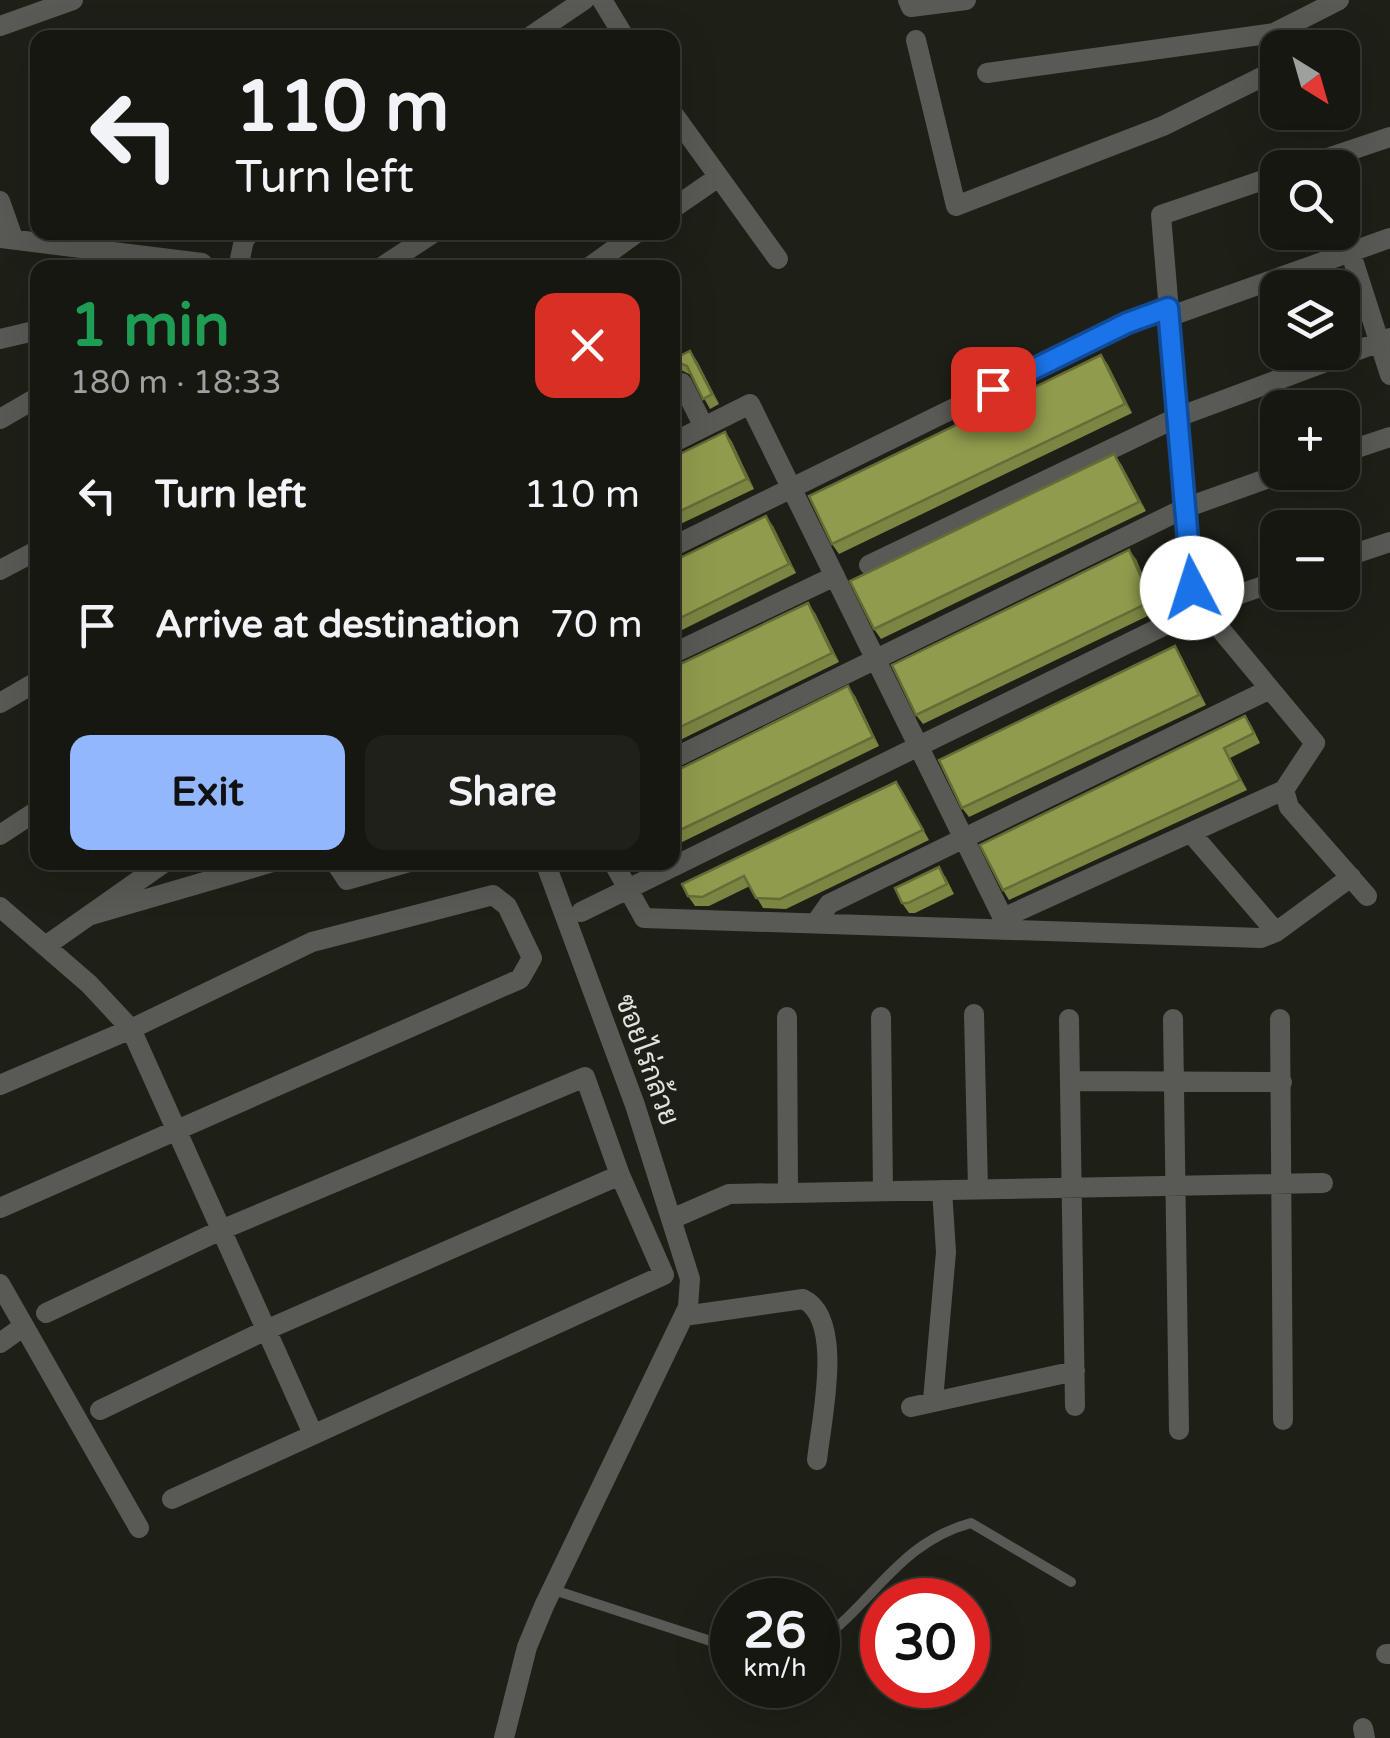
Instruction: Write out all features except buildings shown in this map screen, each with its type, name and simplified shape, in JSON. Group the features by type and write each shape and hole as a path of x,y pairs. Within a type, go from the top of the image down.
{"street":[{"path":"0,26 74,0"},
{"path":"540,30 584,0"},
{"path":"602,0 620,30"},
{"path":"908,0 911,6 966,0"},
{"path":"1289,30 1320,5 1339,0"},
{"path":"916,40 956,206 1163,126 1260,78"},
{"path":"988,74 1260,43"},
{"path":"680,124 778,258"},
{"path":"1356,150 1390,136"},
{"path":"680,203 717,178"},
{"path":"1003,923 1284,790 1315,742 1202,607 1192,588 1160,215 1260,181"},
{"path":"0,201 7,238 179,260"},
{"path":"680,543 1127,323 1168,313 1390,238"},
{"path":"393,260 422,240"},
{"path":"599,260 627,240"},
{"path":"1350,251 1385,340 1390,375"},
{"path":"0,339 30,332"},
{"path":"870,565 1178,417 1385,340"},
{"path":"682,383 704,427"},
{"path":"0,419 30,402"},
{"path":"680,439 750,404 1003,923"},
{"path":"1360,447 1390,436"},
{"path":"680,755 1185,508 1260,481"},
{"path":"1360,552 1390,542"},
{"path":"0,570 30,554"},
{"path":"680,650 835,576"},
{"path":"680,864 1202,607 1260,587"},
{"path":"0,703 30,686"},
{"path":"817,921 829,904 1270,689"},
{"path":"1284,790 1289,808 1367,896"},
{"path":"0,835 30,815"},
{"path":"1191,833 1276,932"},
{"path":"47,945 154,870"},
{"path":"88,916 245,870"},
{"path":"340,870 347,880 382,870"},
{"name":"ซอยไร่กล้วย","path":"548,870 674,1218 690,1279 684,1316"},
{"path":"618,870 644,918 1003,923 1260,938 1276,932 1351,877"},
{"path":"581,912 669,870"},
{"path":"0,1085 131,1029 312,942 493,895 507,906 532,958 520,979 0,1208"},
{"path":"0,906 47,945 131,1029 313,1434"},
{"path":"974,1014 978,1189"},
{"path":"787,1017 788,1193"},
{"path":"881,1017 884,1191"},
{"path":"1069,1018 1073,1081 1075,1406"},
{"path":"1174,1019 1179,1430"},
{"path":"1280,1019 1283,1420"},
{"path":"46,1313 221,1230 585,1077 620,1176 664,1275 172,1499"},
{"path":"1073,1081 1282,1082"},
{"path":"100,1410 266,1330 620,1176"},
{"path":"674,1218 729,1194 1323,1183"},
{"path":"933,1400 946,1252 942,1190"},
{"path":"0,1284 140,1528"},
{"path":"504,1738 527,1647 684,1316 803,1299 815,1304 823,1316 828,1366 817,1460"},
{"path":"0,1343 24,1326"},
{"path":"911,1407 1075,1371"}],"lane":[{"path":"840,1624 896,1564 954,1528 971,1524 1072,1582"},
{"path":"554,1590 710,1641"}],"route":[{"path":"993,389 1127,323 1168,308 1192,588"}]}
